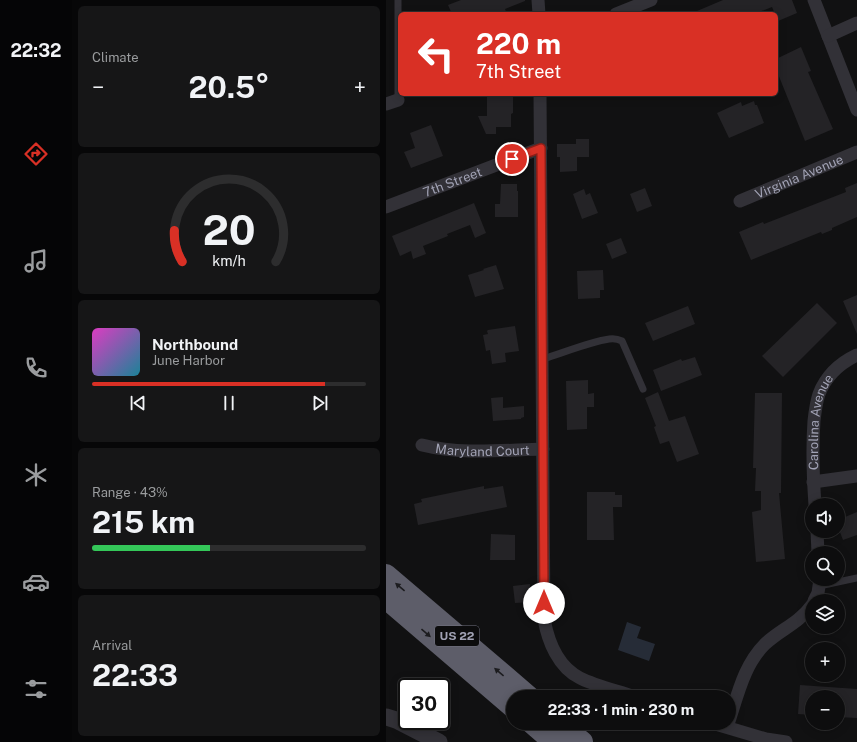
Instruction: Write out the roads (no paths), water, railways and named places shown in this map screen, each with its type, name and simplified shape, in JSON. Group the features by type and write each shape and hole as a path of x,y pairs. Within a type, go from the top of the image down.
{"highway":[{"name":"US 22","path":"386,575 521,690"},
{"name":"US 22","path":"386,598 506,701"},
{"path":"540,730 554,742"},
{"path":"567,730 582,742"}],"street":[{"path":"538,0 539,12"},
{"path":"621,12 651,0"},
{"path":"814,0 857,110"},
{"path":"828,36 857,23"},
{"path":"540,96 544,449 544,619 547,634 555,651 569,670 579,678 614,690"},
{"name":"7th Street","path":"386,207 541,148"},
{"name":"Virginia Avenue","path":"740,201 857,152"},
{"name":"Carolina Avenue","path":"814,498 813,439 816,407 819,394 824,382 834,370 848,359 857,355"},
{"name":"Maryland Court","path":"422,445 457,451 544,449"},
{"path":"813,482 857,476"},
{"path":"736,700 744,676 752,661 764,645 777,634 800,619 805,613"},
{"path":"386,717 396,720 440,742"},
{"path":"736,727 766,739 784,742"}],"lane":[{"path":"392,102 398,0"},
{"path":"543,359 605,340 616,339 622,341 643,389"},
{"path":"845,580 857,578"}]}
